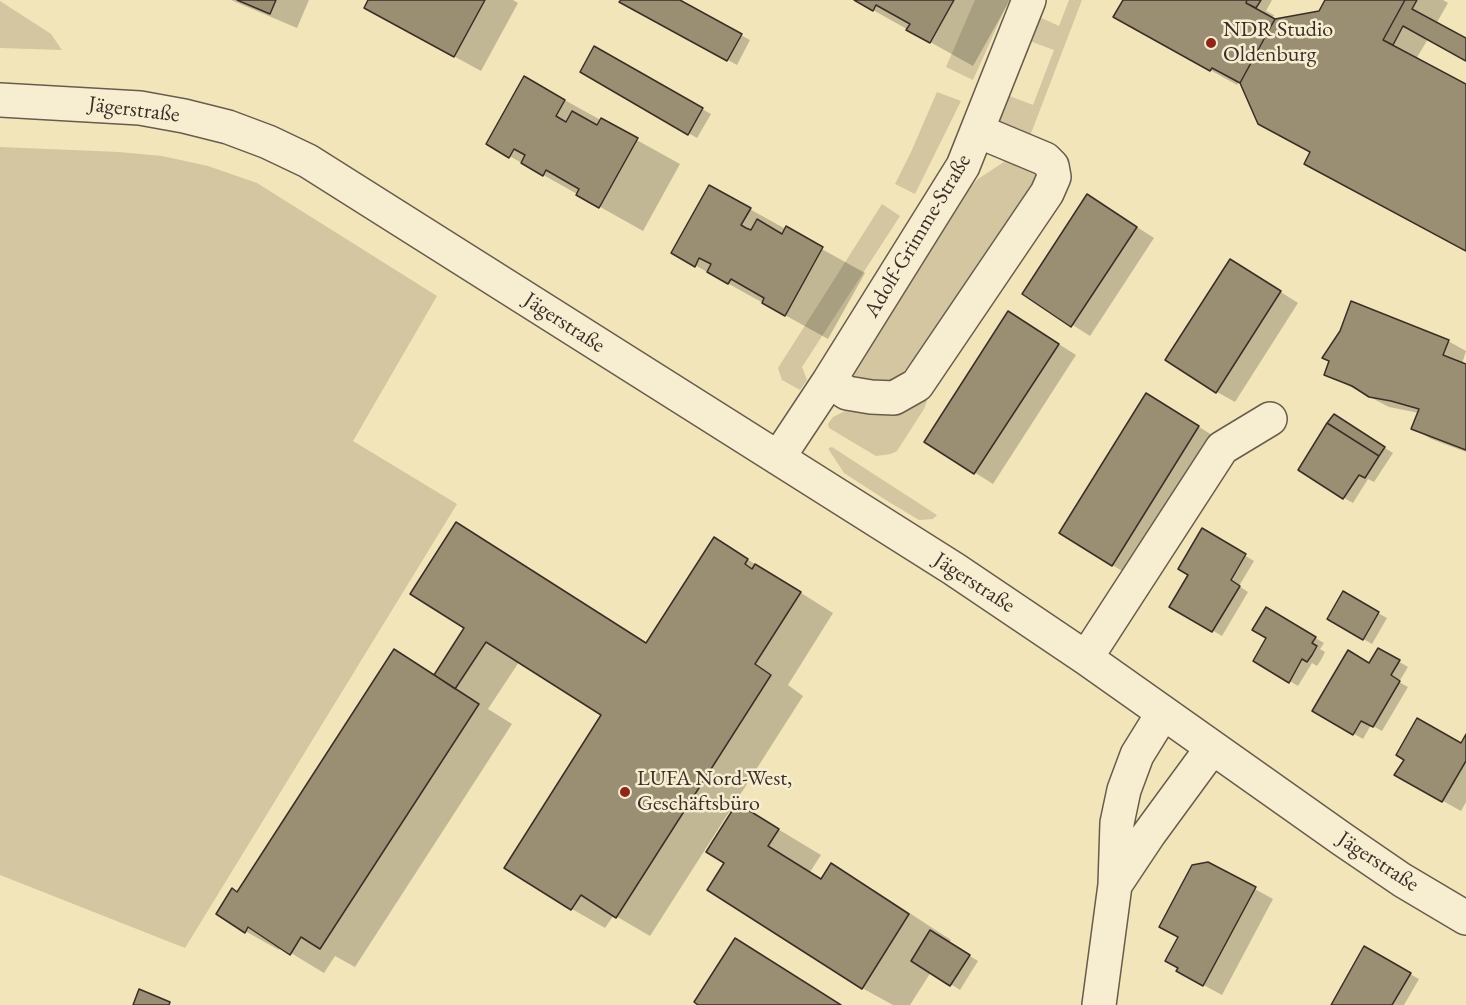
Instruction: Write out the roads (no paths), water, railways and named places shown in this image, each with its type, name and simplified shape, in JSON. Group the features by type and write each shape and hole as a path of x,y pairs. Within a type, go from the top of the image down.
{"street":[{"name":"Adolf-Grimme-Straße","path":"778,458 830,381 963,166 1029,0"},
{"name":"Jägerstraße","path":"0,100 140,108 184,116 228,127 268,142 308,161 954,569 1086,657 1402,880 1466,918"},
{"path":"830,381 847,393 870,397 894,398 917,385 1047,193 1054,177 1052,165 1045,159 978,131"},
{"path":"1086,657 1222,448 1270,419"},
{"path":"1099,1005 1115,885 1117,824 1124,790 1137,755 1163,713"},
{"path":"1115,885 1212,747"}],"place":[{"name":"NDR Studio Oldenburg","path":"1211,43"},
{"name":"LUFA Nord-West, Geschäftsbüro","path":"625,792"}]}
